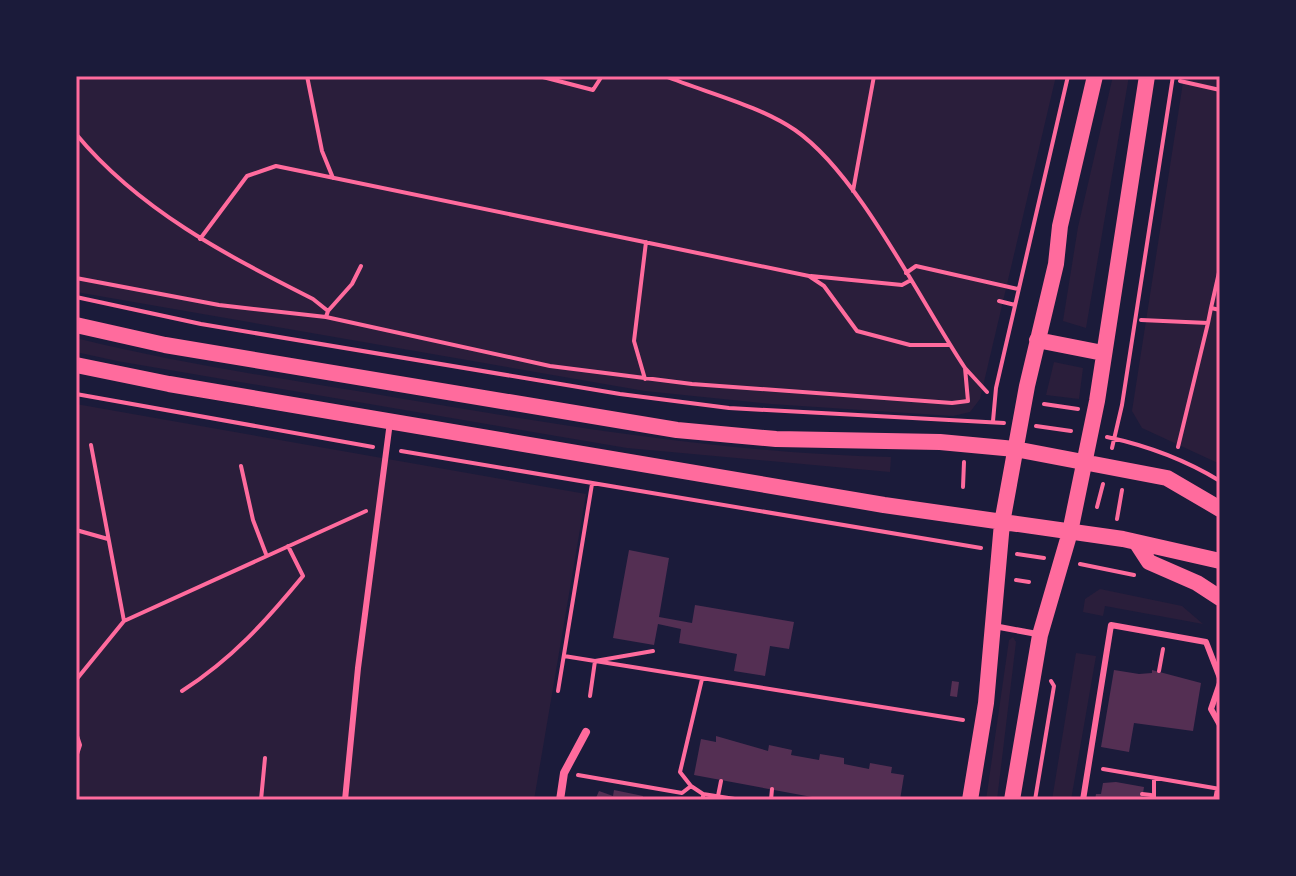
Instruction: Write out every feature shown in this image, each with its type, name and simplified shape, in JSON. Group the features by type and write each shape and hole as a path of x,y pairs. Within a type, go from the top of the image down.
{"main road":[{"path":"970,800 994,626 1002,523 1037,340 1095,76"},
{"path":"1012,800 1040,635 1070,532 1090,434 1147,76"},
{"path":"76,325 165,345 677,430 776,439 940,442 1085,460 1167,478 1220,509"},
{"path":"1037,340 1103,353"},
{"path":"76,365 390,422 1002,523 1136,542 1220,561"},
{"path":"1136,542 1149,562 1220,598"}],"street":[{"path":"560,800 564,773 586,732"}],"lane":[{"path":"345,800 390,422"},
{"path":"1083,800 1111,625 1206,642 1220,680 1211,709 1220,725"},
{"path":"994,626 1040,635"}],"path":[{"path":"307,76 319,140 333,178"},
{"path":"539,76 593,90 602,76"},
{"path":"665,76 793,128 833,166 911,280 965,368 987,392"},
{"path":"853,193 874,76"},
{"path":"996,388 1068,76"},
{"path":"1122,405 1173,76"},
{"path":"1180,81 1220,90"},
{"path":"76,134 152,206 200,239 328,311"},
{"path":"200,239 247,176 276,166 809,276 902,285 911,280"},
{"path":"645,379 634,341 646,242"},
{"path":"326,317 352,284 361,266"},
{"path":"906,273 916,266 1018,289"},
{"path":"1178,447 1220,268"},
{"path":"809,276 824,286 857,331 910,345 950,345"},
{"path":"76,278 219,305 326,317 550,366 645,379 952,403 968,401 965,368"},
{"path":"76,297 201,324 620,394 729,408 1020,425 1090,434 1152,448 1220,481"},
{"path":"999,301 1015,305"},
{"path":"1211,308 1220,310"},
{"path":"1141,320 1208,323"},
{"path":"76,394 592,487 1117,571"},
{"path":"1044,404 1078,409"},
{"path":"91,445 124,621"},
{"path":"963,487 964,459"},
{"path":"241,466 253,520 266,554"},
{"path":"558,691 592,487"},
{"path":"1117,521 1122,490"},
{"path":"76,680 124,621 379,505"},
{"path":"76,530 108,539"},
{"path":"182,691 218,668 253,636 303,576 288,546"},
{"path":"1014,579 1029,582"},
{"path":"1159,671 1165,635"},
{"path":"595,661 653,651"},
{"path":"564,656 963,720"},
{"path":"590,696 595,661"},
{"path":"702,678 680,772 703,797 741,800"},
{"path":"1035,800 1054,686"},
{"path":"76,733 80,745 76,757"},
{"path":"261,800 265,758"},
{"path":"1089,766 1218,789 1215,800"},
{"path":"564,773 682,793 691,786"},
{"path":"1142,794 1152,798 1154,778"},
{"path":"718,796 721,781"},
{"path":"771,800 772,789"}],"shaded area":[{"path":"76,76 1056,76 980,399 970,412 953,416 771,404 645,391 76,292"},
{"path":"1113,76 1129,76 1086,328 1063,321 1078,227"},
{"path":"1184,76 1220,76 1220,464 1142,428 1132,411"},
{"path":"76,338 239,372 586,428 768,450 891,457 890,472 627,448 117,361 76,352"},
{"path":"1054,362 1083,368 1079,399 1046,395"},
{"path":"76,404 586,494 534,800 76,800"},
{"path":"1100,589 1182,606 1203,624 1105,606 1103,616 1083,612 1085,599"},
{"path":"1013,637 1016,642 997,800 986,800 1009,640"},
{"path":"1076,653 1096,656 1071,800 1052,800"}],"building":[{"path":"629,550 669,558 659,617 692,623 695,605 794,622 789,649 770,646 765,676 734,671 737,654 679,643 681,629 658,624 654,645 613,638"},
{"path":"1114,670 1139,674 1152,673 1152,670 1201,683 1193,731 1134,723 1129,752 1101,747"},
{"path":"952,681 959,682 957,697 950,696"},
{"path":"716,736 768,751 769,745 792,750 791,755 819,760 820,754 844,758 844,764 869,769 870,763 892,767 891,773 904,775 900,800 828,800 694,775 701,739 716,742"},
{"path":"1103,783 1144,787 1142,800 1095,800 1096,794 1101,794"},
{"path":"614,790 643,796 642,800 595,800 599,791 613,796"}]}
